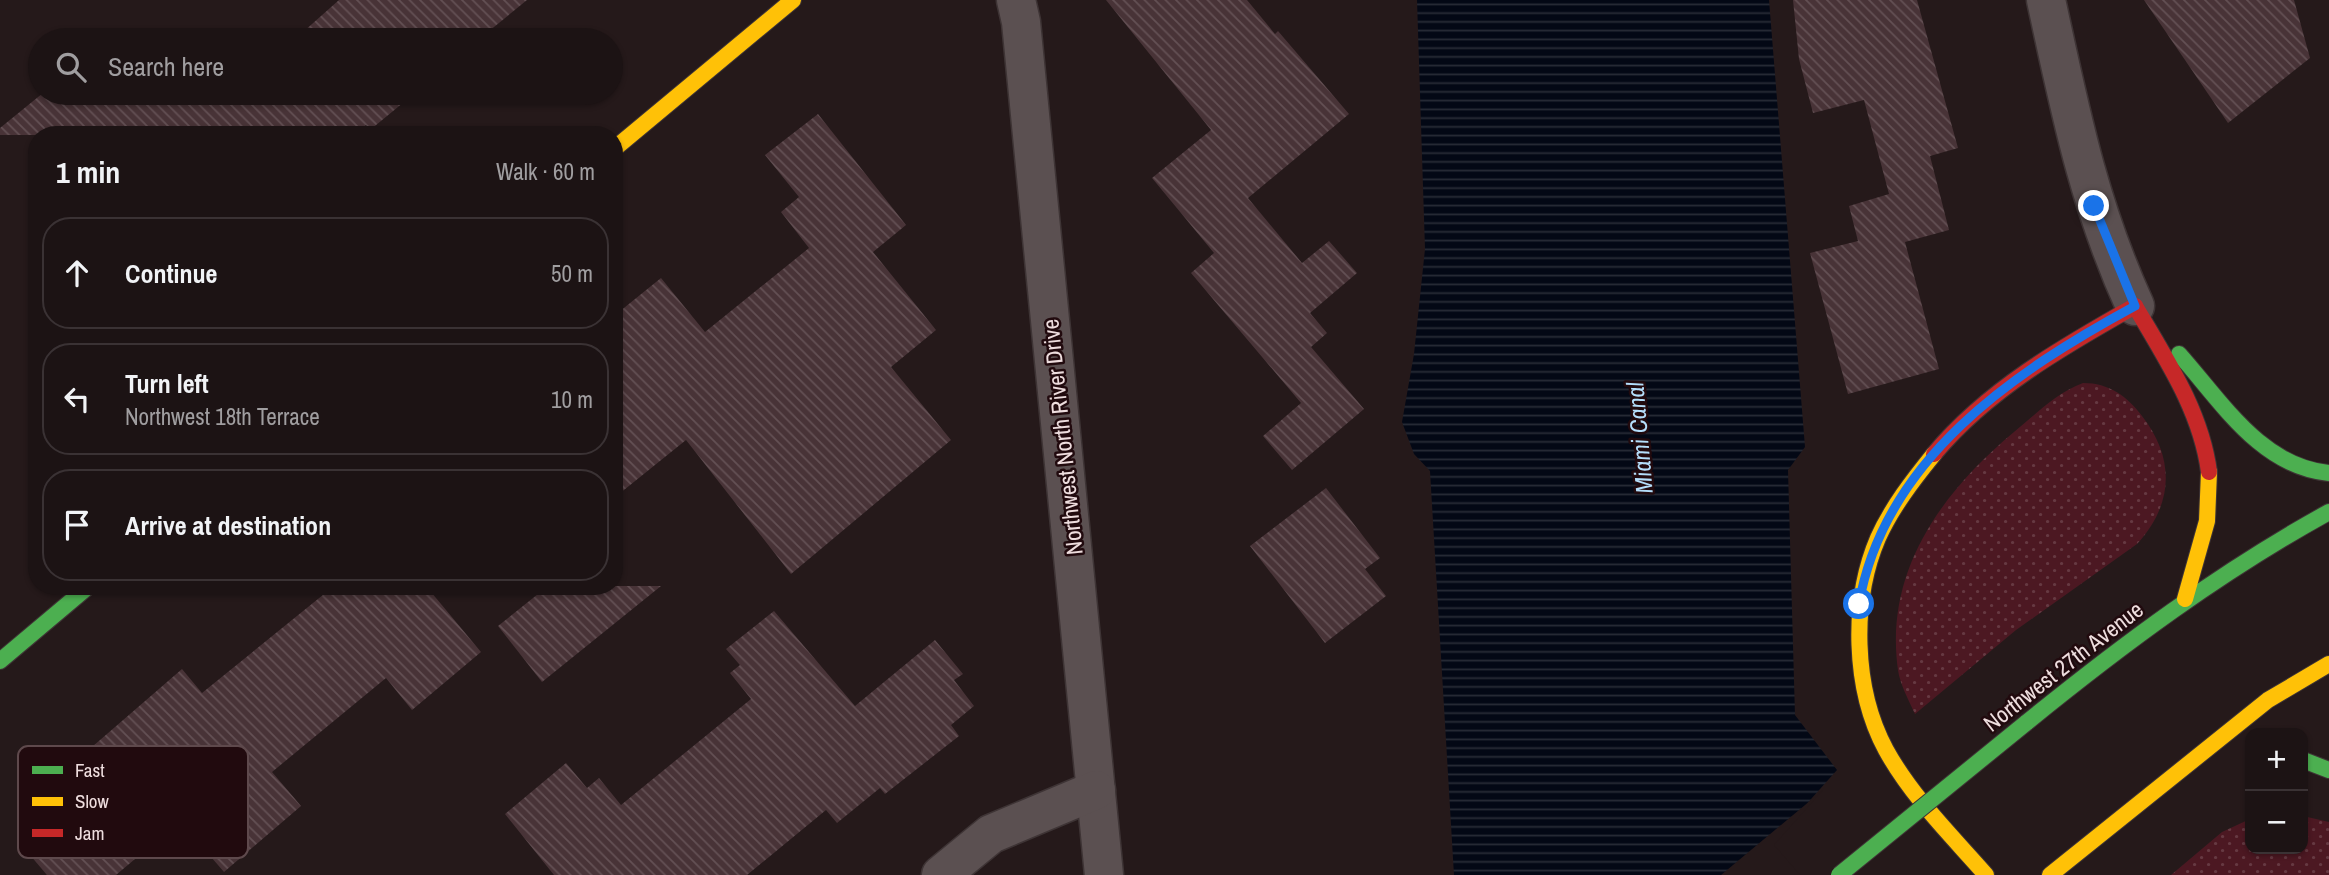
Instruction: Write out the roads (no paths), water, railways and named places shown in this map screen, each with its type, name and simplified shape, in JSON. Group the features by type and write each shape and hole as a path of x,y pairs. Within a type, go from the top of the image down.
{"main road":[{"path":"623,142 793,0"},
{"path":"2135,306 2251,434 2276,454 2303,470 2329,473"},
{"path":"2135,306 2196,415 2209,467 2209,510 2185,599"},
{"path":"1986,875 1897,769 1876,730 1863,681 1859,638 1859,604 1864,573 1895,508 1920,467 1954,430 2035,365 2073,340 2135,306"},
{"name":"Northwest 27th Avenue","path":"1839,875 2026,723 2185,599 2236,564 2329,512"},
{"path":"0,661 78,595"},
{"path":"2050,875 2268,700 2329,664"},
{"path":"2221,736 2241,742"},
{"path":"2308,762 2329,770"}],"street":[{"name":"Northwest North River Drive","path":"1016,0 1022,36 1104,875"},
{"path":"2046,0 2094,206 2135,306"},
{"path":"941,875 991,834 1096,790"}],"water":[{"name":"Miami Canal","path":"1417,0 1769,0 1805,447 1788,470 1795,715 1837,770 1770,845 1796,875 1454,875 1430,471 1414,454 1402,422 1414,354 1425,249"}]}
